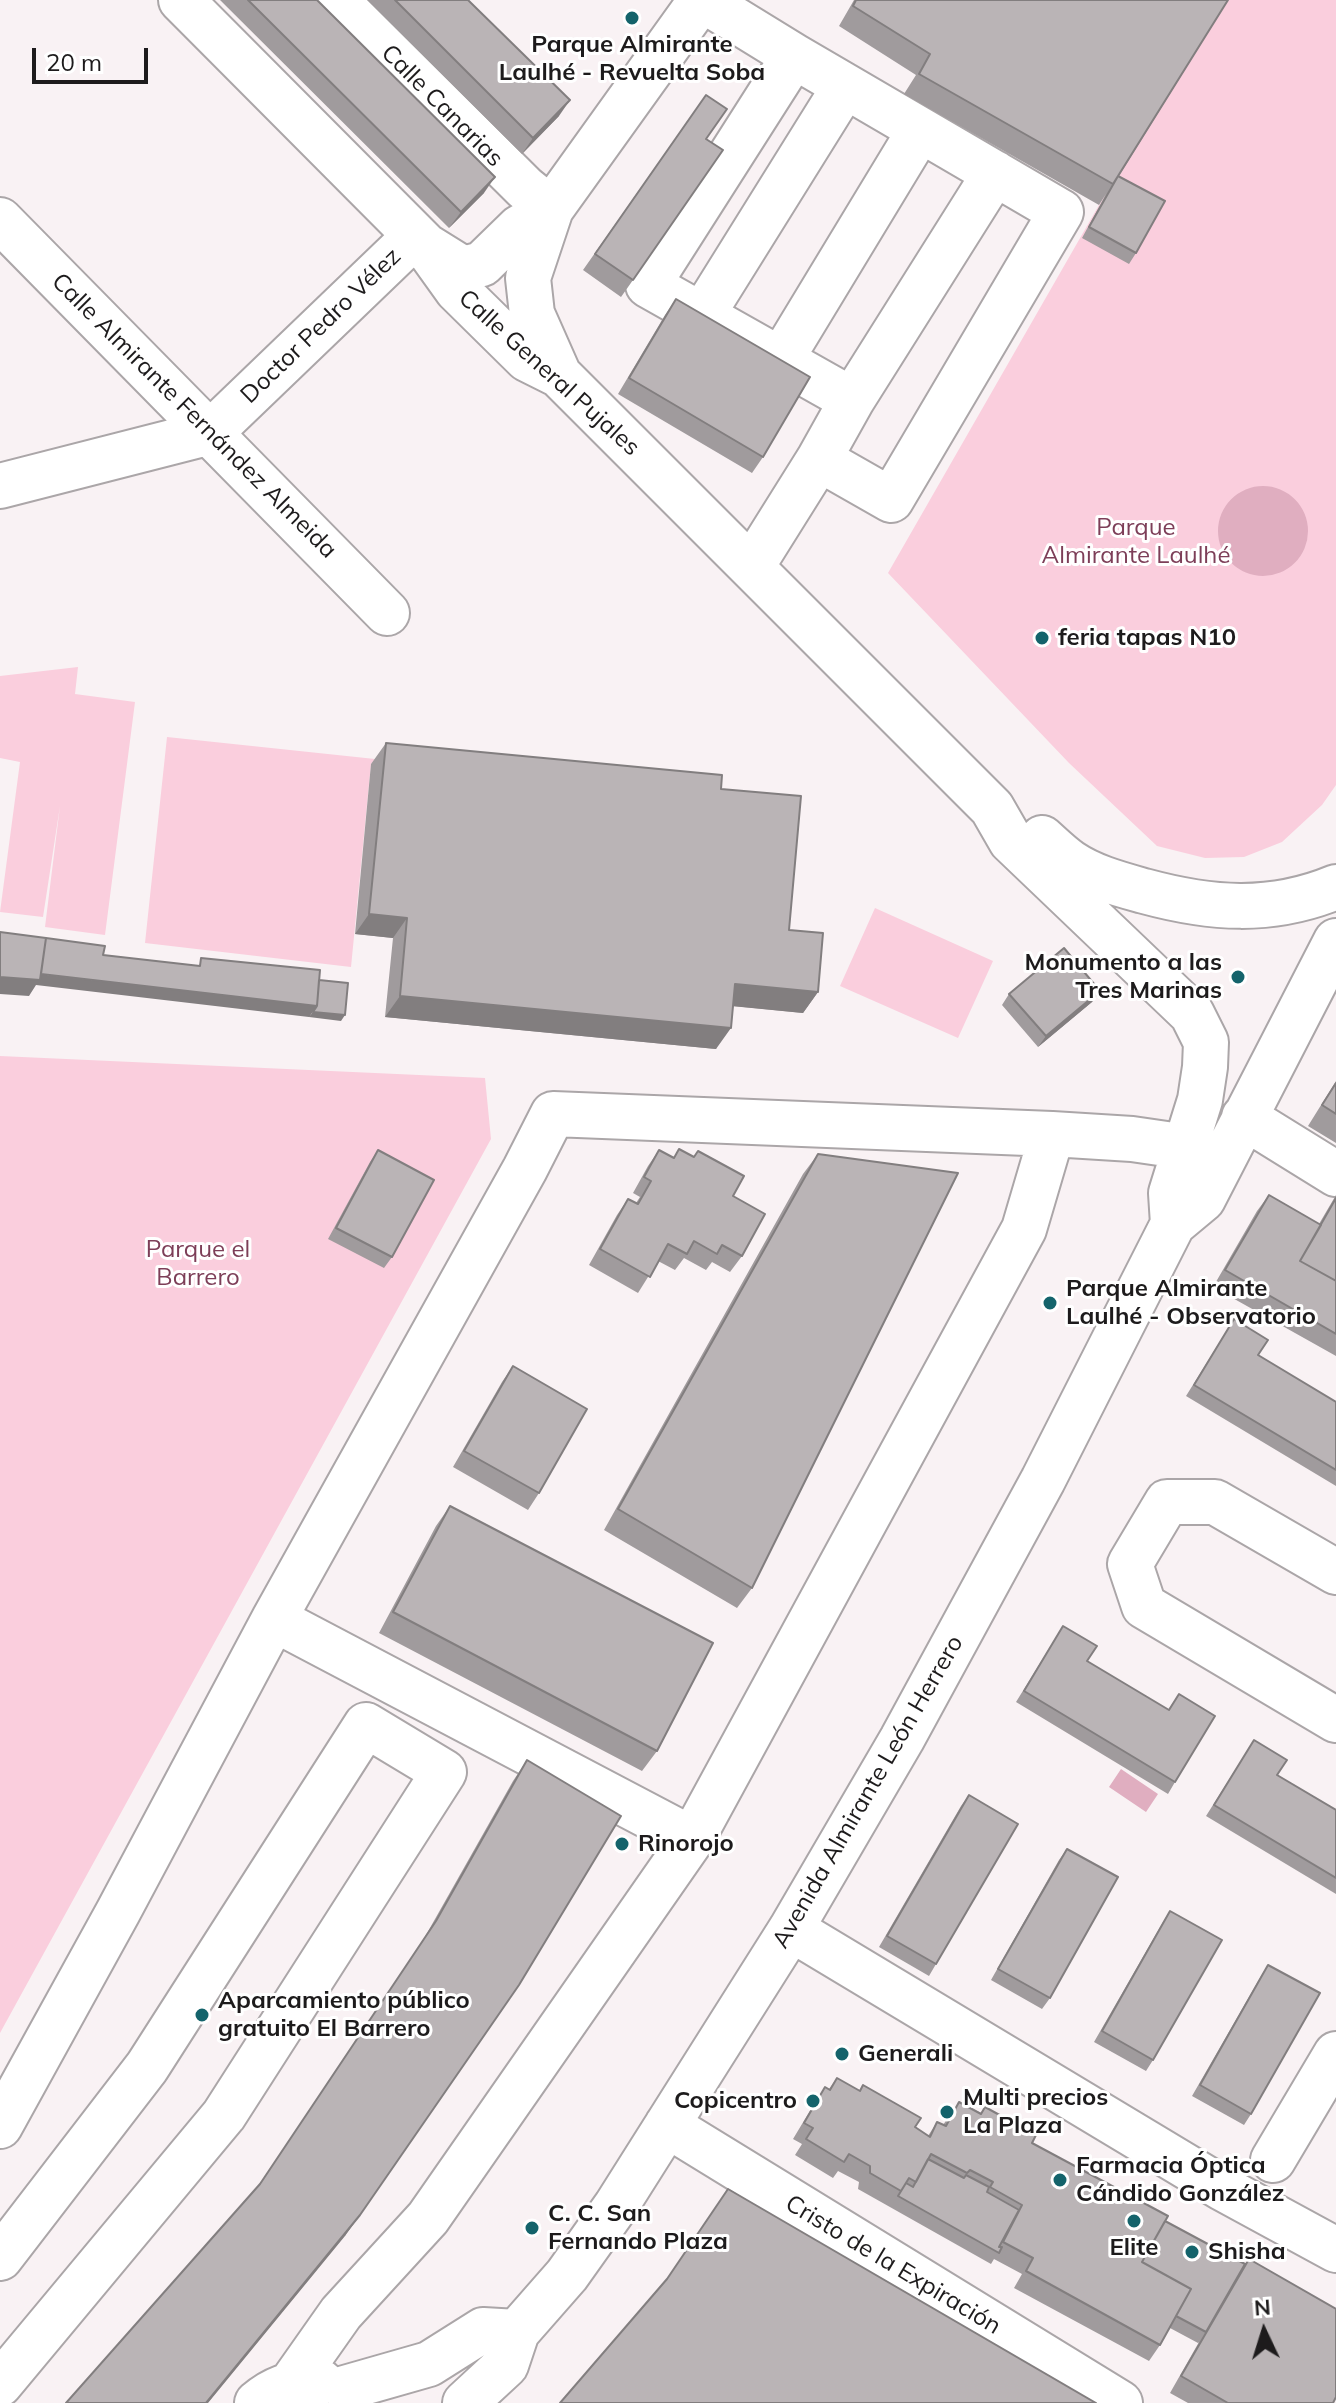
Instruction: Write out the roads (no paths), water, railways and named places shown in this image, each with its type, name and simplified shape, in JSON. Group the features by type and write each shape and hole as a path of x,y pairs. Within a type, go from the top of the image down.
{"street":[{"name":"Calle General Pujales","path":"181,0 419,240 457,290 527,359 559,375 992,808"},
{"name":"Calle Canarias","path":"336,0 525,188 551,209"},
{"path":"559,375 532,314 528,278 551,209 702,0 1061,212 891,500 819,459"},
{"path":"794,56 648,285 852,400"},
{"path":"701,317 845,86"},
{"path":"780,361 920,130"},
{"path":"752,566 995,173"},
{"path":"419,240 463,269 482,264 519,228 551,209"},
{"name":"Calle Almirante Fernández Almeida","path":"0,220 387,613"},
{"name":"Doctor Pedro Vélez","path":"0,486 211,432 419,240"},
{"path":"992,808 1030,828 1069,861 1088,872 1122,885 1189,903 1272,905 1309,898 1336,887"},
{"name":"Avenida Almirante León Herrero","path":"992,808 1011,841 1192,1014 1200,1026 1206,1042 1205,1067 1200,1100 1171,1193 1173,1224"},
{"name":"Avenida Almirante León Herrero","path":"465,2403 506,2365 517,2332 567,2275 616,2206 791,1929 902,1739 1043,1480 1173,1224 1203,1199 1336,941"},
{"path":"0,2126 274,1619 488,1237 553,1114 1052,1134 1132,1139 1187,1147"},
{"path":"1244,1117 1336,1174"},
{"path":"274,2393 341,2313 428,2218 692,1839 1024,1229 1052,1134"},
{"path":"1336,1572 1215,1502 1167,1502 1130,1564 1144,1606 1336,1720"},
{"path":"274,1619 692,1839"},
{"path":"373,1730 398,1684"},
{"path":"0,2258 147,2067 366,1725 444,1772 224,2115 0,2384"},
{"path":"791,1929 1222,2188 1336,2250"},
{"path":"1273,2160 1336,2054"},
{"name":"Cristo de la Expiración","path":"667,2125 1120,2403"},
{"path":"274,2393 318,2381 356,2395 429,2364 483,2330 517,2332"}],"place":[{"name":"Parque Almirante Laulhé - Revuelta Soba","path":"632,18"},
{"name":"feria tapas N10","path":"1042,638"},
{"name":"Monumento a las Tres Marinas","path":"1238,977"},
{"name":"Parque Almirante Laulhé - Observatorio","path":"1050,1303"},
{"name":"Rinorojo","path":"622,1844"},
{"name":"Aparcamiento público gratuito El Barrero","path":"202,2015"},
{"name":"Generali","path":"842,2054"},
{"name":"Copicentro","path":"813,2101"},
{"name":"Multi precios La Plaza","path":"947,2112"},
{"name":"Farmacia Óptica Cándido González","path":"1060,2180"},
{"name":"Elite","path":"1134,2221"},
{"name":"C. C. San Fernando Plaza","path":"532,2228"},
{"name":"Shisha","path":"1192,2252"}],"park label":[{"name":"Parque Almirante Laulhé","path":"1136,542"},
{"name":"Parque el Barrero","path":"198,1264"}]}
